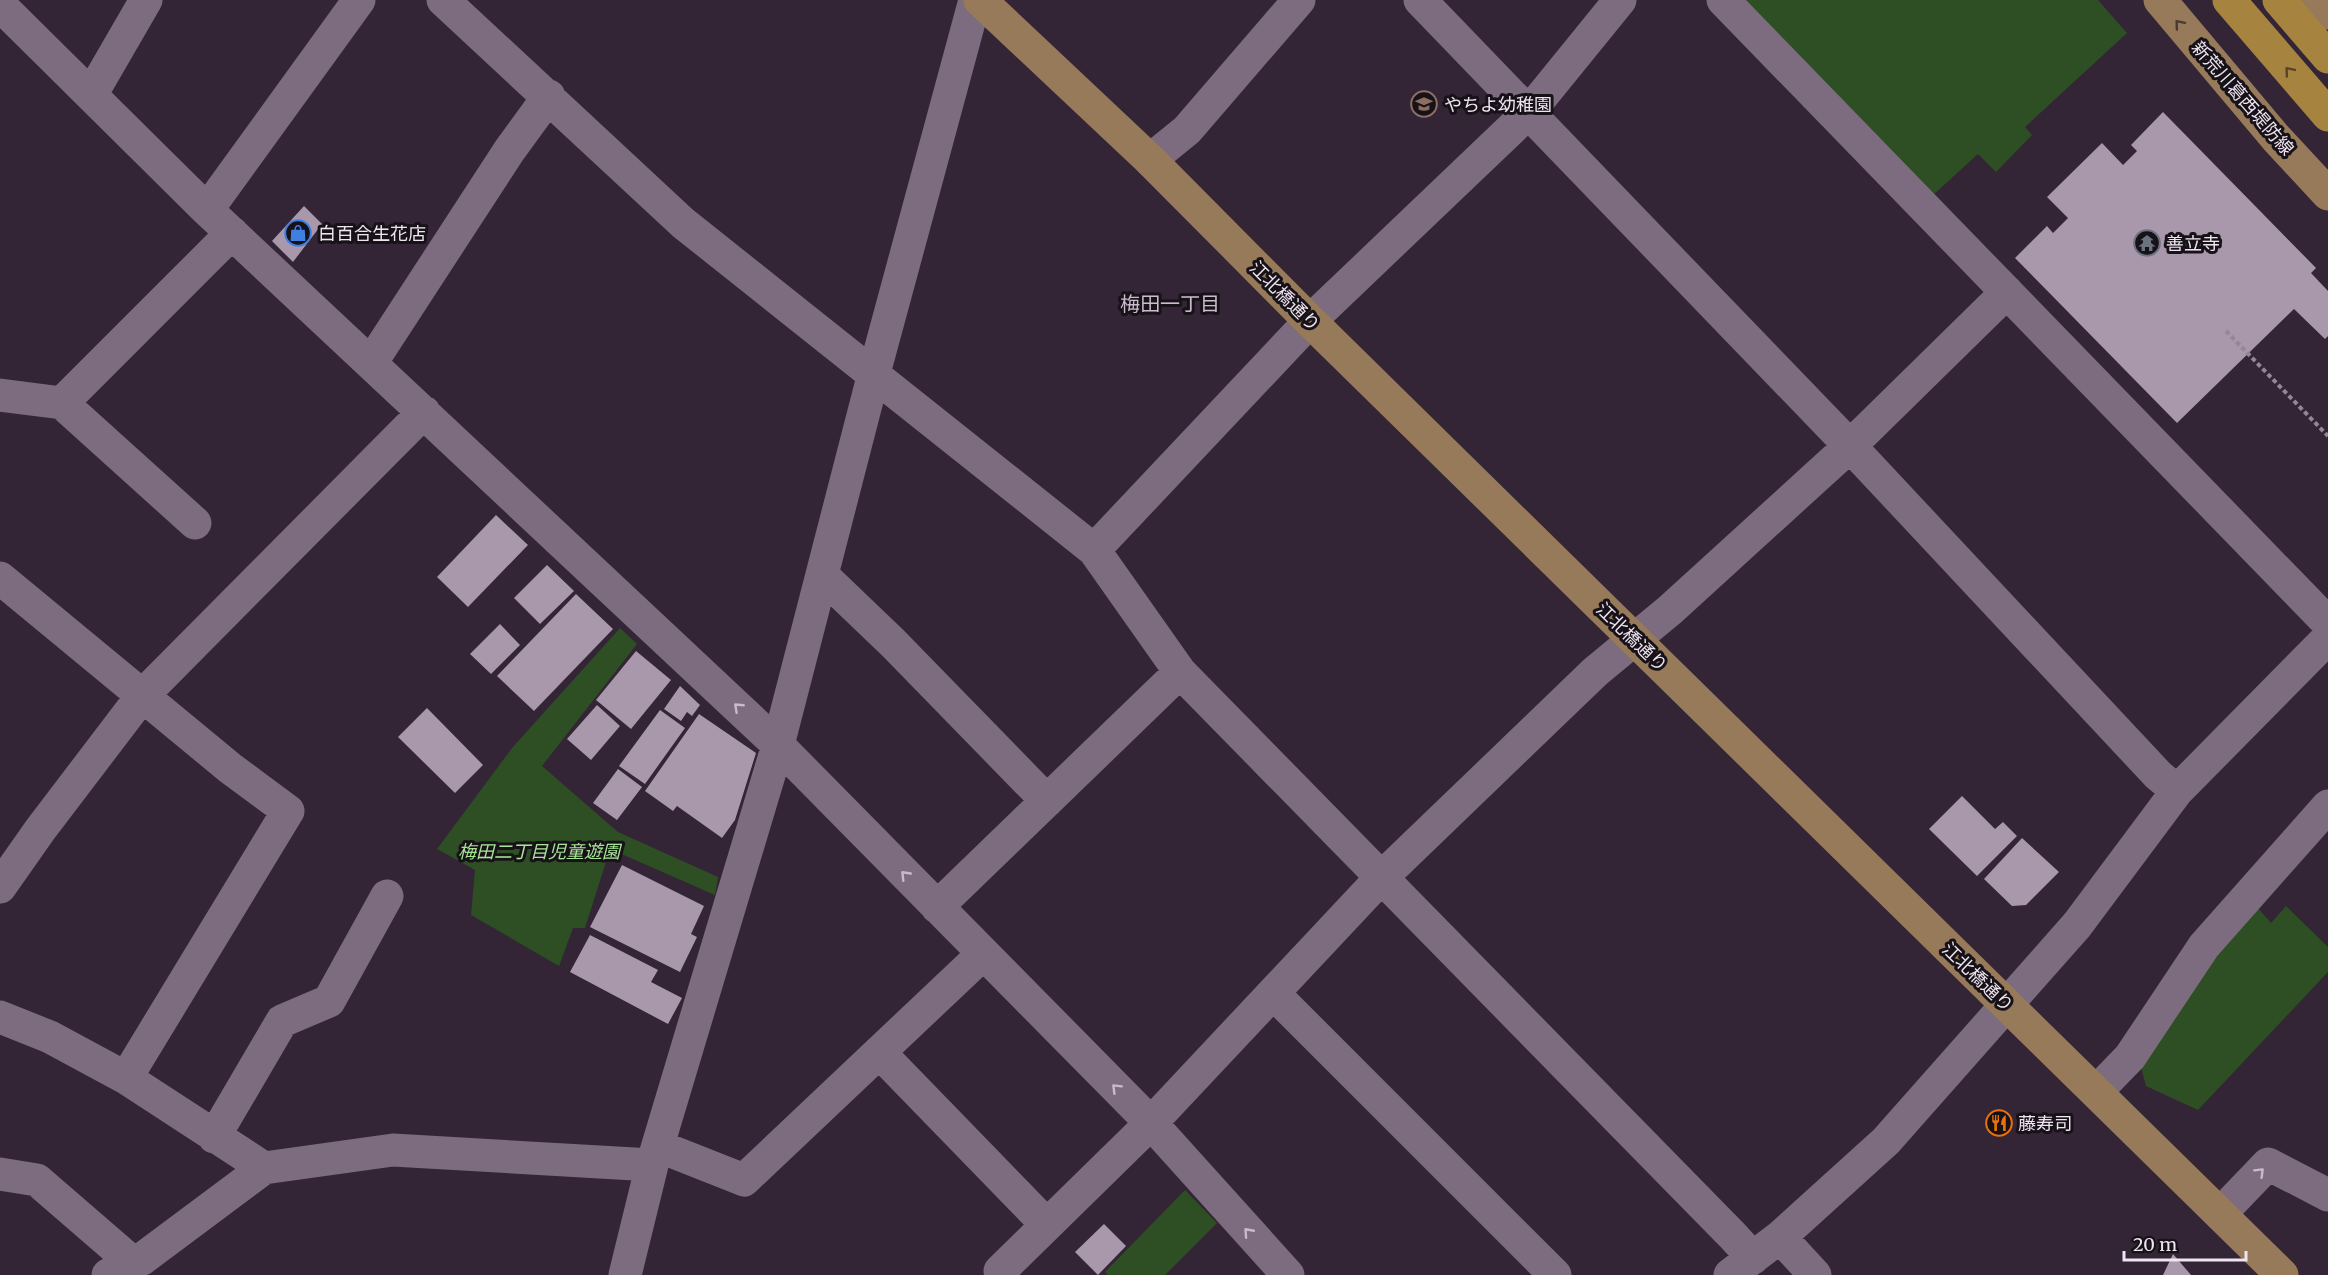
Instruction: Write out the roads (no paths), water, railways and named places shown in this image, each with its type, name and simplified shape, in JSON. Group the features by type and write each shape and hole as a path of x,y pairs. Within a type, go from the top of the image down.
{"highway":[{"path":"2229,0 2328,115"},
{"path":"2279,0 2328,57"}],"main road":[{"name":"江北橋通り","path":"980,0 1150,160 1310,321 2282,1275"},
{"name":"新荒川葛西堤防線","path":"2160,0 2276,138 2328,194"},
{"path":"2317,0 2328,13"}],"street":[{"path":"91,95 146,0"},
{"path":"207,210 359,0"},
{"path":"443,0 549,96 683,224 1094,550 1180,672 1733,1236 1741,1267 1780,1237 1886,1141 2077,925 2177,791 2328,638"},
{"path":"624,1275 655,1156 778,745 873,376 975,0"},
{"path":"1150,160 1187,130 1299,0"},
{"path":"1420,0 1850,446 2150,767 2177,791"},
{"path":"1094,550 1310,321 1529,112 1620,0"},
{"path":"1723,0 2328,623"},
{"path":"0,5 207,210 778,745 1151,1123 1288,1275"},
{"path":"371,363 509,151 549,96"},
{"path":"62,403 232,233"},
{"path":"1000,1271 1151,1123 1381,878 1595,672 1670,610 1850,446 2007,292"},
{"path":"0,395 62,403 195,523"},
{"path":"0,887 40,830 142,696 424,412"},
{"path":"822,575 901,651 1047,801"},
{"path":"0,578 230,768 288,811 126,1078"},
{"path":"937,908 1180,672"},
{"path":"2096,1092 2130,1057 2204,946 2328,806"},
{"path":"214,1137 282,1021 329,1001 387,896"},
{"path":"0,1174 37,1180 121,1269 142,1259 264,1168 393,1150 655,1156 744,1180 983,954"},
{"path":"1273,993 1555,1275"},
{"path":"0,1017 50,1037 126,1078 264,1168"},
{"path":"879,1052 1047,1225"},
{"path":"2220,1214 2268,1164 2328,1195"},
{"path":"1780,1237 1815,1275"}],"place":[{"name":"やちよ幼稚園","path":"1424,104"},
{"name":"白百合生花店","path":"298,233"},
{"name":"善立寺","path":"2147,243"},
{"name":"藤寿司","path":"1999,1123"}],"district":[{"name":"梅田一丁目","path":"1170,303"}],"park label":[{"name":"梅田二丁目児童遊園","path":"539,851"}]}
